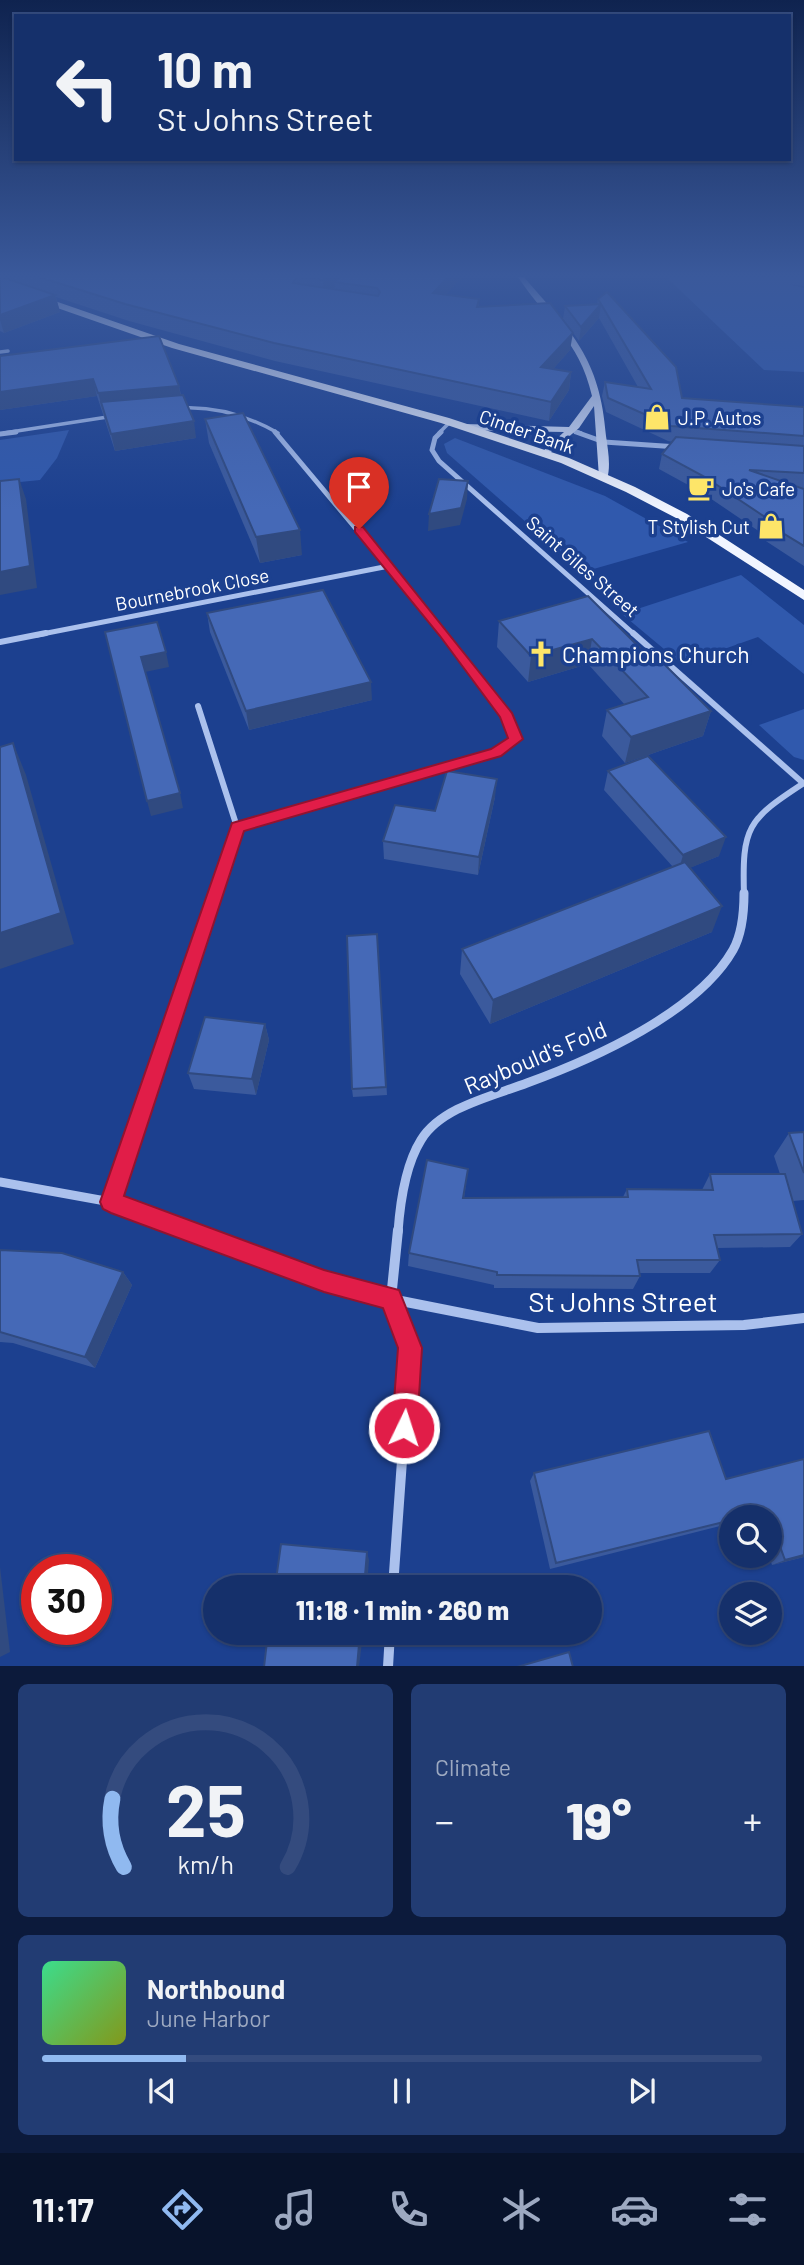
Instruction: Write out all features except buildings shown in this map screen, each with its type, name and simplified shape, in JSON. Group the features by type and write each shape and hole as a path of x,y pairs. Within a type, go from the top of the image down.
{"main road":[{"name":"Cinder Bank","path":"206,355 450,422 604,477 697,524 804,596"}],"street":[{"path":"582,355 592,376 604,442 604,477"},
{"path":"545,454 572,430 595,398"},
{"path":"176,408 227,411 254,419 278,433 389,566 507,716 516,739 496,752 237,827"},
{"path":"0,434 116,416"},
{"name":"Saint Giles Street","path":"450,422 435,438 432,450 439,461 804,783"},
{"path":"464,427 572,430 604,442 684,448"},
{"name":"Bournebrook Close","path":"0,642 389,566"},
{"path":"111,1202 237,827 198,706"},
{"name":"Raybould's Fold","path":"391,1298 401,1197 421,1140 441,1119 474,1103 558,1072 615,1044 662,1017 706,985 734,949 744,913 743,860 749,827 776,801 804,783"},
{"name":"St Johns Street","path":"0,1182 111,1202 324,1281 391,1298 538,1328 744,1325 804,1318"},
{"path":"391,1298 410,1348 394,1575"},
{"path":"388,1666 389,1645"}],"shaded area":[{"path":"748,355 804,355 804,372 764,370"},
{"path":"69,430 57,458 40,480 0,484 0,440"},
{"path":"455,438 605,496 688,542 583,572 447,453 444,444"},
{"path":"741,575 804,625 804,674 758,637 682,664 622,614"},
{"path":"804,709 804,760 794,757 759,725"}],"place":[{"name":"J.P. Autos","path":"657,417"},
{"name":"Jo's Cafe","path":"701,488"},
{"name":"T Stylish Cut","path":"771,526"},
{"name":"Champions Church","path":"541,654"}],"route":[{"path":"359,529 444,633 507,716 516,739 496,752 237,827 111,1202 324,1281 391,1298 410,1348 404,1428"}]}
